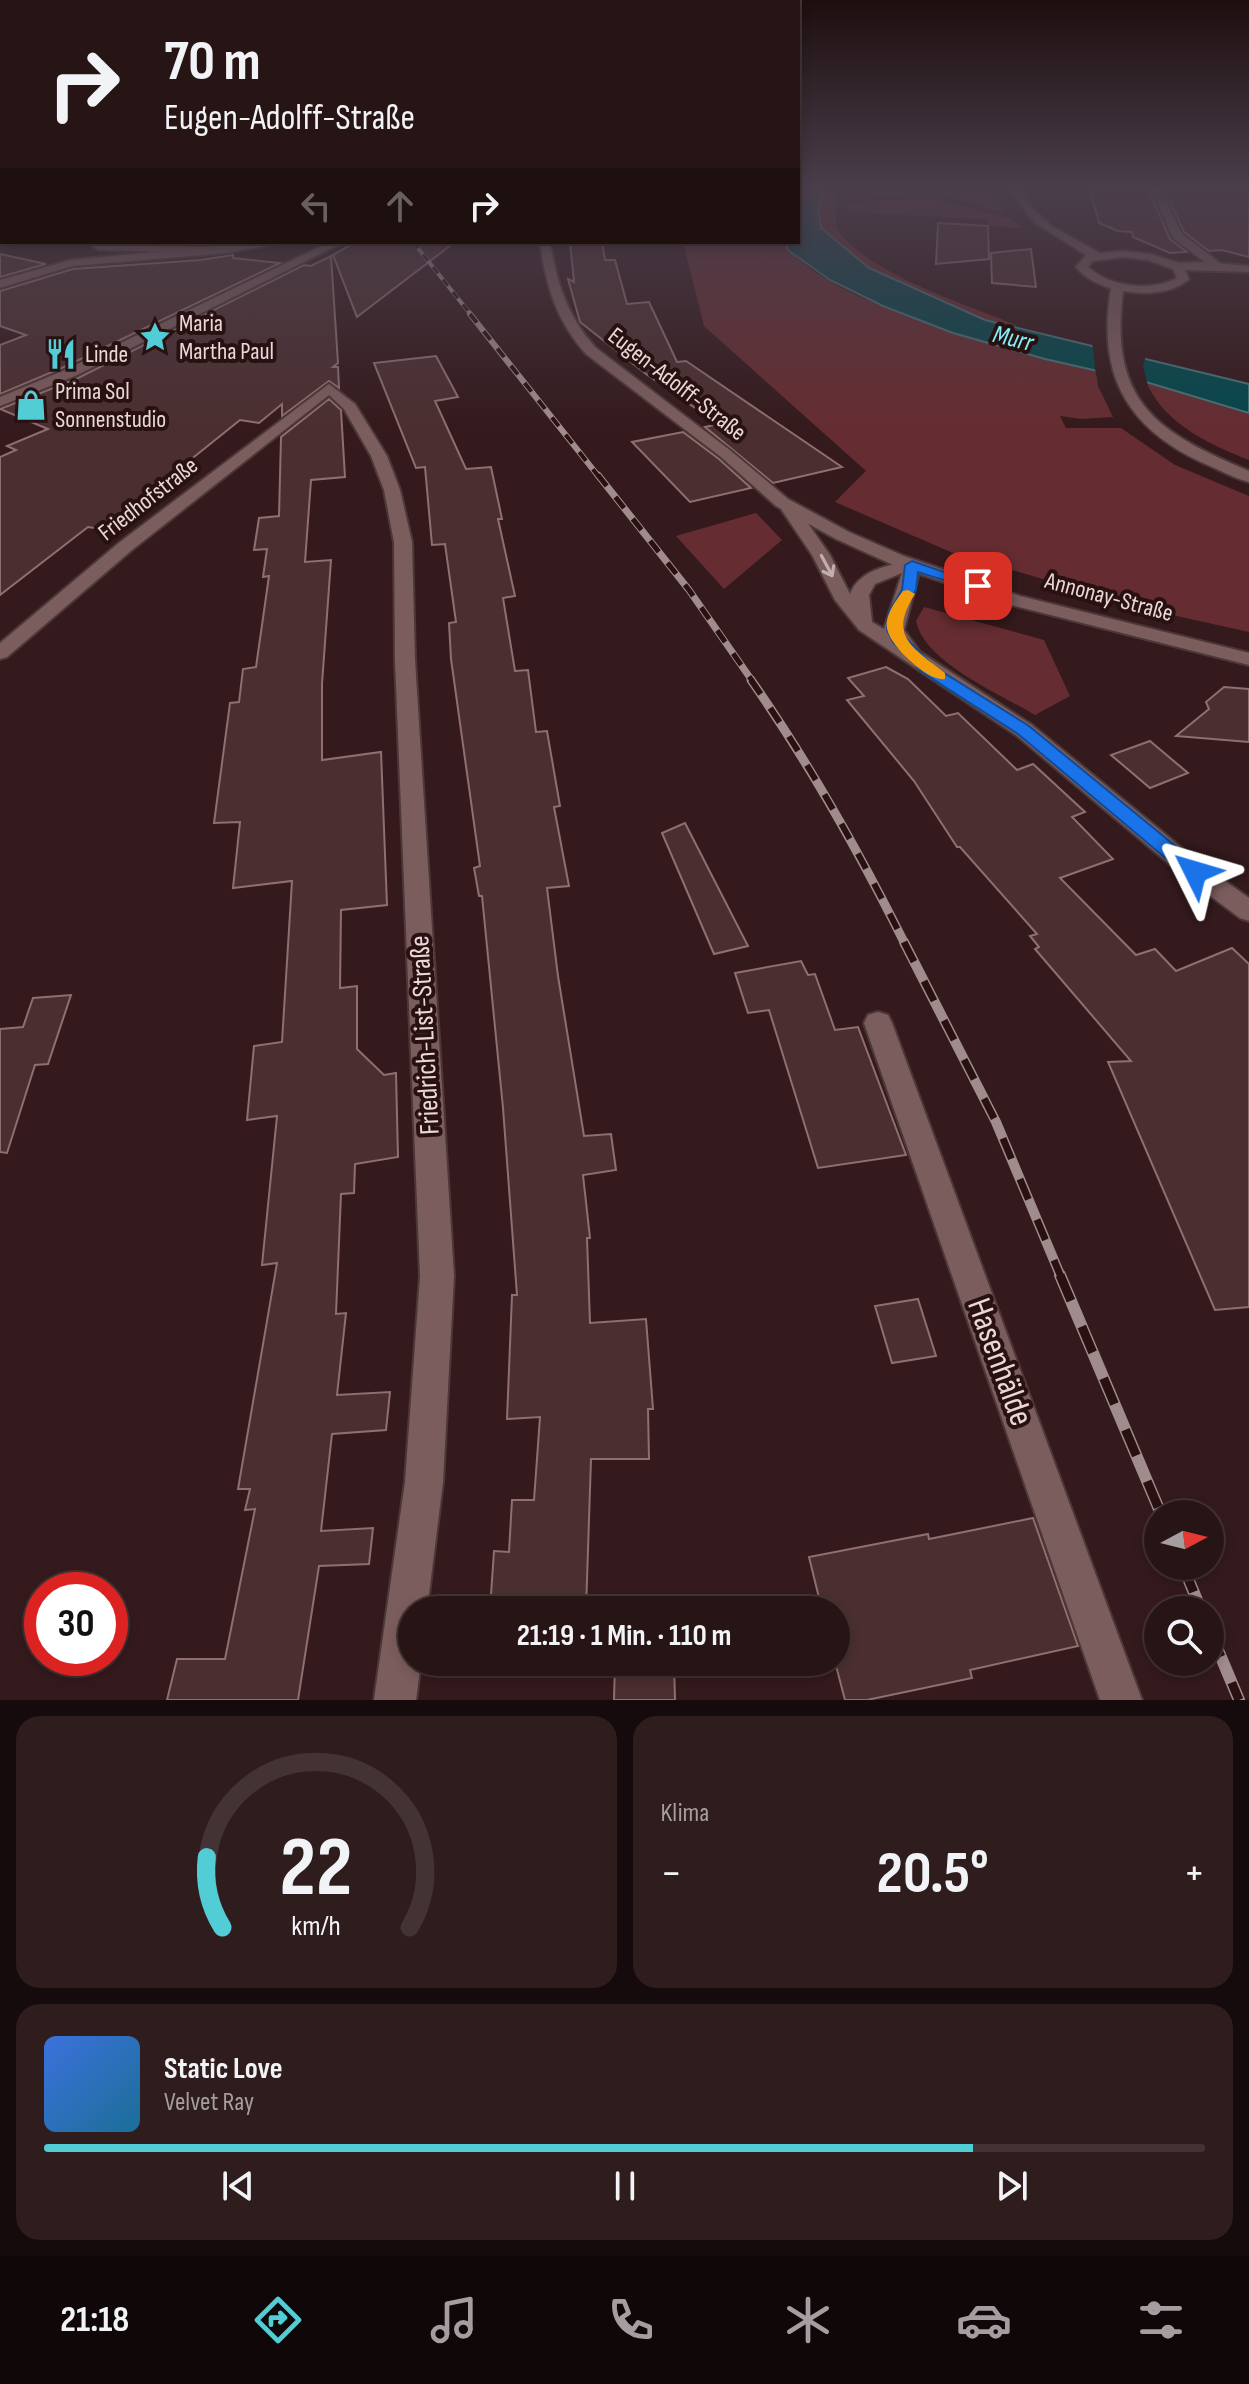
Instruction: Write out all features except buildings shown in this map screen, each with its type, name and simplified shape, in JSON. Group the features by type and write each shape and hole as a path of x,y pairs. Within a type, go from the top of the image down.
{"street":[{"path":"0,284 53,268"},
{"path":"0,402 84,366 282,268"},
{"name":"Eugen-Adolff-Straße","path":"550,268 558,306 574,333 591,351 787,506 826,528 912,565 909,590 896,612 894,630 906,649 927,669"},
{"path":"1084,268 1095,278 1118,285 1150,288 1174,284 1183,279 1179,268"},
{"path":"1118,285 1113,317 1116,364 1124,391 1145,419 1180,444 1249,477"},
{"name":"Friedhofstraße","path":"0,653 126,546 329,388"},
{"name":"Friedrich-List-Straße","path":"329,388 350,407 379,456 392,490 403,542 405,660 437,1276 424,1482 395,1700"},
{"name":"Eugen-Adolff-Straße","path":"787,506 821,555 844,600 866,626 1024,730 1195,872 1249,911"},
{"path":"866,626 857,604 861,588 874,575 912,565"},
{"name":"Annonay-Straße","path":"912,565 1086,620 1249,659"},
{"name":"Hasenhälde","path":"878,1023 1121,1700"}],"shaded area":[{"path":"690,268 811,268 879,305 927,323 1023,353 1096,371 1098,386 1113,417 1081,419 1060,416 1066,428 1121,428 1175,465 1249,496 1249,632 1154,611 953,553 835,502 866,471 704,326"},
{"path":"870,268 885,268 919,286 1018,326 985,320"},
{"path":"1146,382 1249,413 1249,460 1189,431 1164,410"},
{"path":"756,513 782,540 724,589 676,536"},
{"path":"924,607 1044,640 1070,696 1035,715 965,676 933,650 922,636 916,621"}],"water":[{"name":"Murr","path":"814,268 870,268 985,320 1249,384 1249,413 1146,382 1045,359 953,333 883,306"}],"pier":[{"path":"1092,341 1147,353 1143,366 1148,386 1096,376"}],"railway":[{"path":"434,268 472,316"},
{"path":"470,314 599,477"},
{"path":"598,475 689,590 753,682"},
{"path":"751,680 833,809 905,944"},
{"path":"904,942 996,1122 1061,1277"},
{"path":"1060,1275 1155,1500"},
{"path":"1189,1580 1195,1596"},
{"path":"1224,1664 1239,1700"}],"slow traffic":[{"path":"908,594 896,612 894,630 906,649 939,676"}],"place":[{"name":"Maria Martha Paul","path":"155,337"},
{"name":"Linde","path":"61,354"},
{"name":"Prima Sol Sonnenstudio","path":"31,405"}],"route":[{"path":"978,586 912,565 909,590 896,612 894,630 898,639 927,669 1024,730 1195,872"}]}
